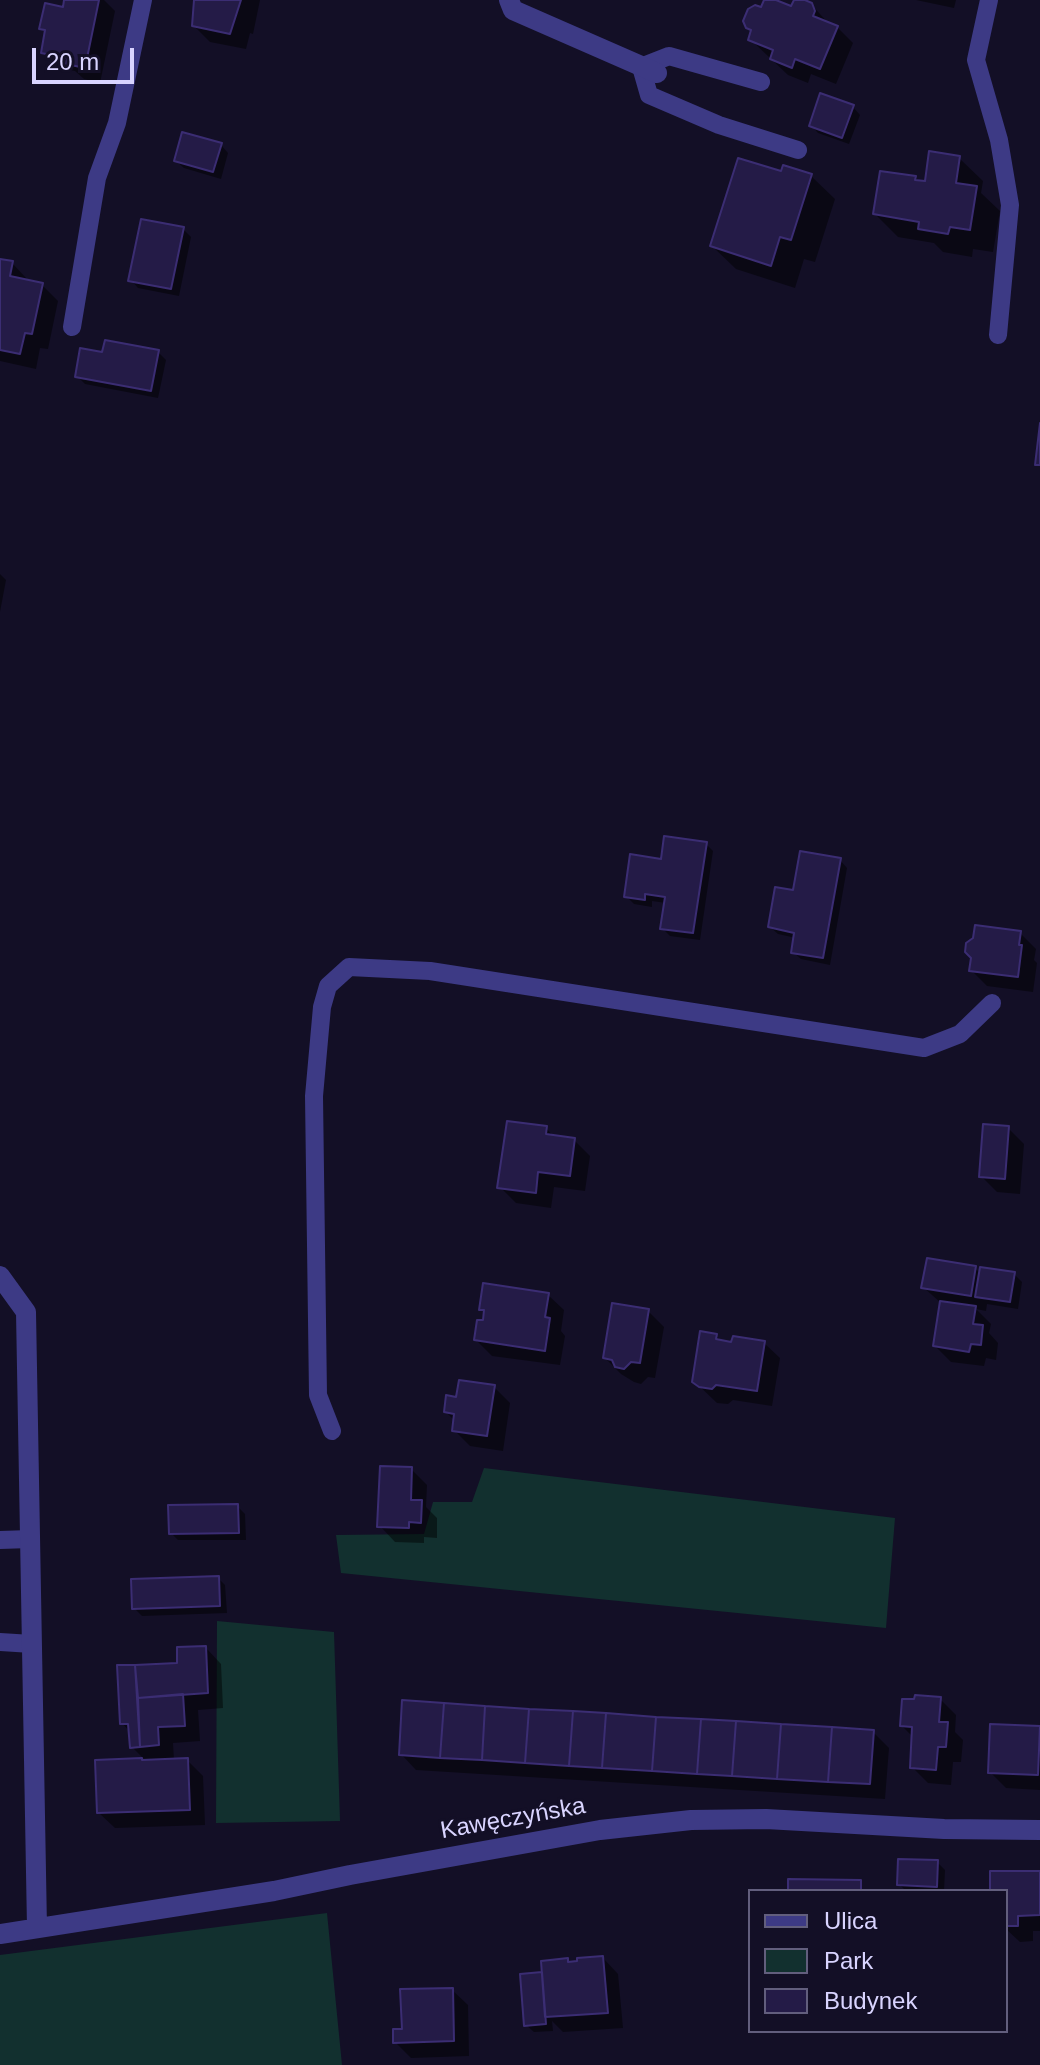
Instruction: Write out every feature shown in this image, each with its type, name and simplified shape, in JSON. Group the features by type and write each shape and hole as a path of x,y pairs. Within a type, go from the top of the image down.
{"street":[{"path":"509,0 513,10 649,70"},
{"path":"0,1276 26,1312 37,1928"},
{"name":"Kawęczyńska","path":"0,1934 274,1891 600,1830 691,1820 766,1819 944,1829 1040,1830"}],"lane":[{"path":"72,327 97,178 117,123 143,0"},
{"path":"989,0 976,60 999,140 1010,205 998,335"},
{"path":"761,82 669,56 649,70 649,95 719,125 798,150"},
{"path":"332,1431 318,1395 314,1096 322,1007 328,986 349,967 430,971 924,1048 960,1034 992,1003"},
{"path":"0,1540 30,1539"},
{"path":"0,1642 32,1644"}],"green space":[{"path":"484,1468 895,1518 886,1628 341,1573 336,1535 424,1534 433,1502 472,1502"},
{"path":"217,1621 334,1632 340,1821 216,1823"},
{"path":"327,1913 342,2065 0,2065 0,1955"}],"building":[{"path":"64,0 99,0 85,68 66,64 67,58 41,53 45,30 39,29 45,3 63,7"},
{"path":"194,0 241,0 230,34 192,26"},
{"path":"764,0 776,0 791,6 794,0 805,0 812,3 813,16 838,26 820,69 795,59 792,68 770,59 773,50 748,40 751,30 746,28 743,21 748,9 755,5 761,7"},
{"path":"820,93 854,105 842,138 809,126"},
{"path":"182,132 222,143 213,172 174,161"},
{"path":"929,151 960,156 956,183 977,186 970,230 950,227 948,234 918,229 919,222 873,214 880,171 916,176 915,180 925,181"},
{"path":"738,158 781,171 783,165 812,174 791,240 780,237 771,266 710,246"},
{"path":"141,219 184,227 171,289 128,281"},
{"path":"0,259 13,261 10,276 43,283 32,334 25,333 20,354 0,350"},
{"path":"105,340 159,350 151,391 75,377 80,348 102,352"},
{"path":"1040,423 1040,465 1035,465"},
{"path":"664,836 707,842 693,933 660,929 665,897 645,894 645,900 624,897 630,854 661,859"},
{"path":"800,851 841,858 823,958 791,953 794,933 768,927 775,887 793,890"},
{"path":"975,925 1021,931 1018,977 969,971 971,958 965,952 966,943 973,938"},
{"path":"507,1121 547,1126 546,1134 575,1138 570,1176 538,1172 536,1193 497,1188"},
{"path":"983,1124 1009,1126 1005,1179 979,1177"},
{"path":"927,1258 976,1266 971,1296 921,1288"},
{"path":"980,1267 1015,1272 1010,1302 975,1297"},
{"path":"483,1283 549,1293 545,1317 550,1318 545,1351 474,1340 477,1320 483,1320 484,1310 479,1310"},
{"path":"940,1301 976,1306 973,1324 983,1325 981,1345 971,1344 969,1352 933,1346"},
{"path":"612,1303 649,1309 640,1363 631,1362 624,1369 615,1367 612,1360 603,1358"},
{"path":"700,1331 717,1334 716,1339 731,1342 733,1336 765,1341 757,1391 716,1385 712,1389 699,1387 692,1382"},
{"path":"459,1380 495,1385 487,1436 452,1431 454,1414 444,1412 446,1395 456,1397"},
{"path":"380,1466 412,1467 411,1500 422,1500 421,1523 409,1522 409,1528 377,1527"},
{"path":"238,1504 239,1533 169,1534 168,1505"},
{"path":"219,1576 220,1606 132,1609 131,1579"},
{"path":"206,1646 208,1693 138,1698 135,1665 177,1663 177,1647"},
{"path":"117,1665 135,1665 140,1747 130,1748 128,1724 120,1724"},
{"path":"183,1694 185,1726 158,1727 159,1745 140,1747 138,1698"},
{"path":"915,1695 941,1697 939,1722 948,1722 946,1747 938,1747 936,1770 910,1768 912,1727 900,1726 902,1699 914,1699"},
{"path":"402,1700 444,1703 440,1758 399,1755"},
{"path":"444,1703 485,1706 482,1760 440,1758"},
{"path":"485,1706 529,1709 525,1763 482,1760"},
{"path":"529,1709 573,1711 569,1766 525,1763"},
{"path":"573,1711 606,1713 602,1768 569,1766"},
{"path":"606,1713 656,1717 652,1771 602,1768"},
{"path":"656,1717 701,1719 697,1774 652,1771"},
{"path":"701,1719 736,1721 732,1776 697,1774"},
{"path":"736,1721 781,1724 777,1779 732,1776"},
{"path":"781,1724 832,1727 828,1782 777,1779"},
{"path":"990,1724 1040,1726 1038,1775 988,1773"},
{"path":"832,1727 874,1730 870,1784 828,1782"},
{"path":"188,1758 190,1810 97,1813 95,1760"},
{"path":"898,1859 938,1860 937,1887 897,1885"},
{"path":"990,1871 1040,1871 1040,1915 1018,1916 1018,1926 1008,1926 1008,1889 990,1889"},
{"path":"788,1879 861,1880 861,1889 788,1889"},
{"path":"603,1956 608,2013 545,2017 541,1961 568,1958 568,1962 577,1961 577,1958"},
{"path":"542,1972 546,2024 524,2026 520,1974"},
{"path":"453,1988 454,2041 393,2043 393,2029 402,2029 400,1989"}]}
